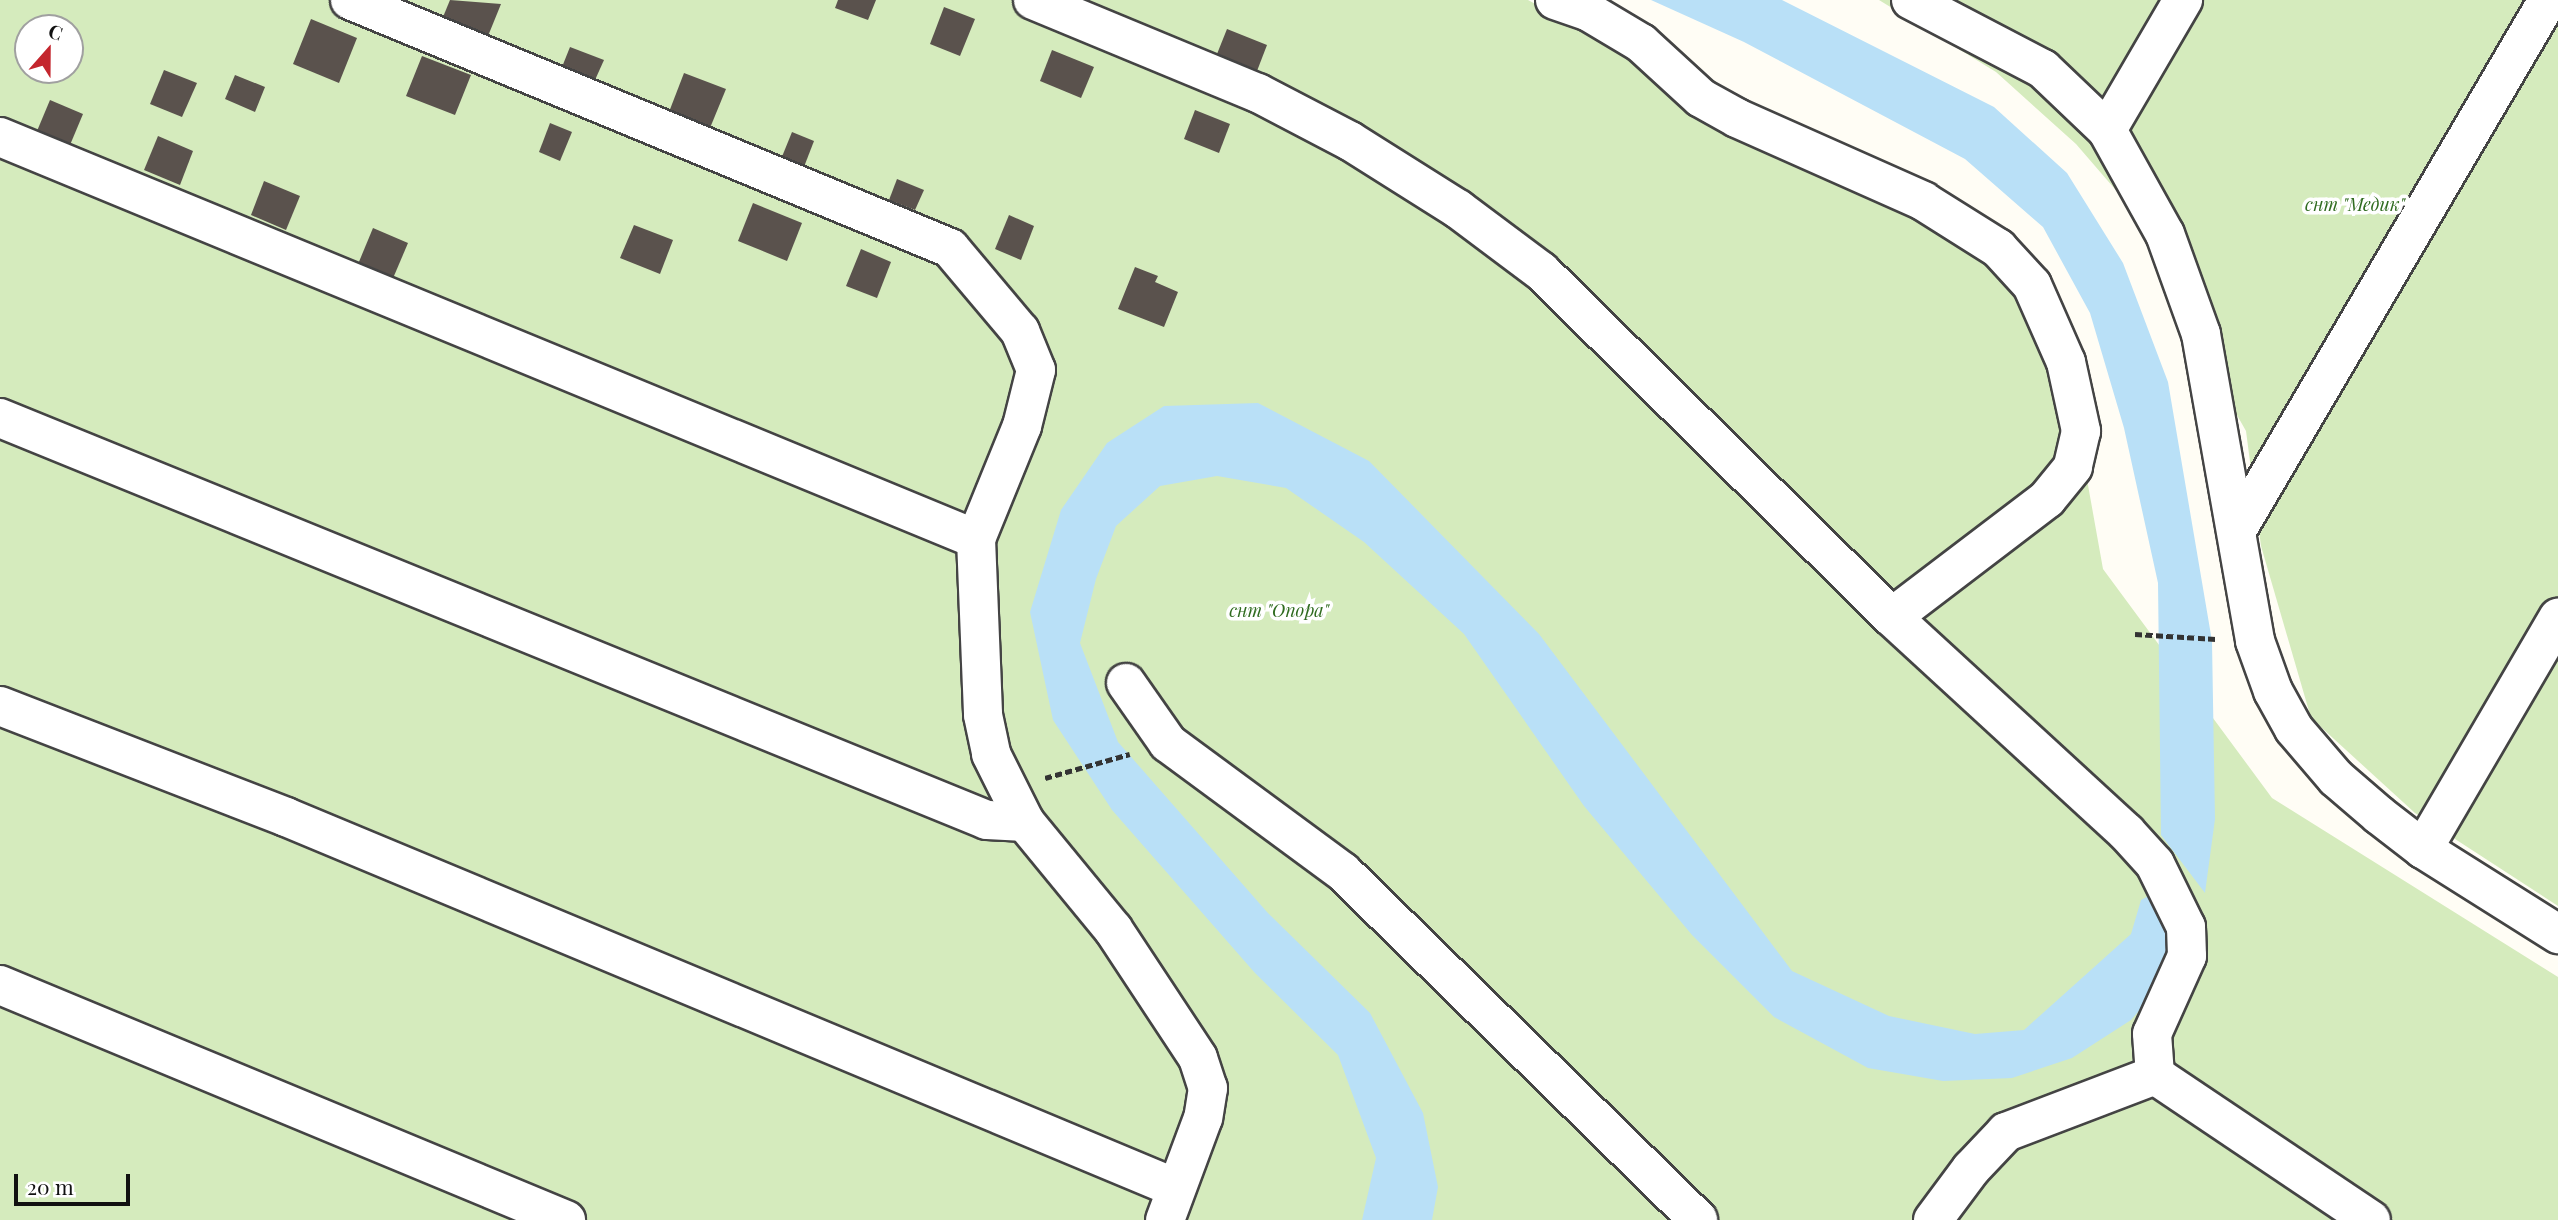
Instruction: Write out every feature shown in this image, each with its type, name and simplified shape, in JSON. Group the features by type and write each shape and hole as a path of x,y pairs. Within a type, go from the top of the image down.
{"street":[{"path":"0,706 286,817 1170,1204 1203,1118 1208,1088 1198,1058 1113,929 1025,822 991,754 983,715 976,539 1022,426 1036,370 1020,331 950,248 349,0"},
{"path":"1033,0 1258,93 1350,141 1458,209 1541,271 1631,355 1892,617 2126,832 2161,874 2186,926 2187,956 2152,1034 2155,1075"},
{"path":"1555,0 1589,12 1641,43 1701,98 1737,118 1923,201 1998,248 2032,285 2066,362 2081,431 2073,467 2047,499 1892,617"},
{"path":"1911,0 2043,69 2107,130 2165,234 2201,334 2255,641 2273,691 2294,729 2336,778 2423,849 2558,934"},
{"path":"2107,130 2183,0"},
{"path":"2237,530 2548,0"},
{"path":"0,137 976,539"},
{"path":"0,418 987,820 1025,822"},
{"path":"2423,849 2558,618"},
{"path":"1126,683 1168,743 1343,873 1698,1220"},
{"path":"0,985 566,1220"},
{"path":"1933,1220 1970,1169 2006,1132 2155,1075"},
{"path":"2155,1075 2371,1220"}],"path":[{"path":"2135,634 2218,639"},
{"path":"1035,781 1138,752"}],"green space":[{"name":"снт \"Опора\"","path":"0,0 1528,0 2014,265 2066,362 2103,569 2272,798 2558,977 2558,1220 0,1220"},
{"name":"снт \"Медик\"","path":"1879,0 2558,0 2558,906 2415,813 2311,718 2261,546 2246,431 2183,320 2139,217 2076,144 1996,72"}],"water":[{"path":"1651,0 1782,0 1994,107 2067,173 2123,263 2168,382 2212,641 2215,819 2205,893 2161,835 2158,583 2124,428 2090,313 2043,227 1965,159 1744,42"},
{"path":"1258,403 1369,461 1539,634 1792,971 1889,1016 1975,1034 2024,1030 2131,934 2141,900 2152,894 2174,930 2164,982 2131,1020 2072,1058 2012,1078 1943,1081 1868,1068 1774,1017 1692,935 1584,806 1464,634 1364,542 1286,488 1217,476 1160,486 1116,526 1096,579 1080,643 1118,742 1267,912 1370,1013 1423,1113 1438,1187 1432,1220 1362,1220 1376,1158 1338,1055 1255,973 1112,810 1053,720 1030,612 1061,510 1107,443 1164,406"}],"building":[{"path":"450,0 501,4 488,36 443,17"},
{"path":"838,0 876,0 868,20 835,8"},
{"path":"944,7 975,19 960,56 930,44"},
{"path":"311,19 357,38 339,83 293,64"},
{"path":"1227,29 1267,45 1257,71 1217,54"},
{"path":"570,47 604,60 595,80 562,67"},
{"path":"1052,50 1094,67 1081,98 1040,81"},
{"path":"422,56 471,75 455,115 406,96"},
{"path":"164,70 197,83 182,117 150,104"},
{"path":"684,73 726,89 710,128 669,112"},
{"path":"235,75 265,87 255,112 225,99"},
{"path":"50,100 83,114 70,145 37,131"},
{"path":"1195,110 1230,124 1219,153 1184,139"},
{"path":"550,123 572,132 560,161 539,152"},
{"path":"792,132 814,141 802,172 779,164"},
{"path":"158,136 193,151 180,185 144,170"},
{"path":"897,179 924,190 915,210 889,200"},
{"path":"264,181 300,196 286,230 251,215"},
{"path":"753,203 802,223 787,261 738,241"},
{"path":"1009,215 1034,226 1021,260 995,249"},
{"path":"634,225 673,240 660,274 620,258"},
{"path":"373,228 408,243 391,283 356,269"},
{"path":"861,249 891,262 877,298 846,286"},
{"path":"1135,267 1158,276 1155,282 1178,292 1164,327 1118,309"}]}
